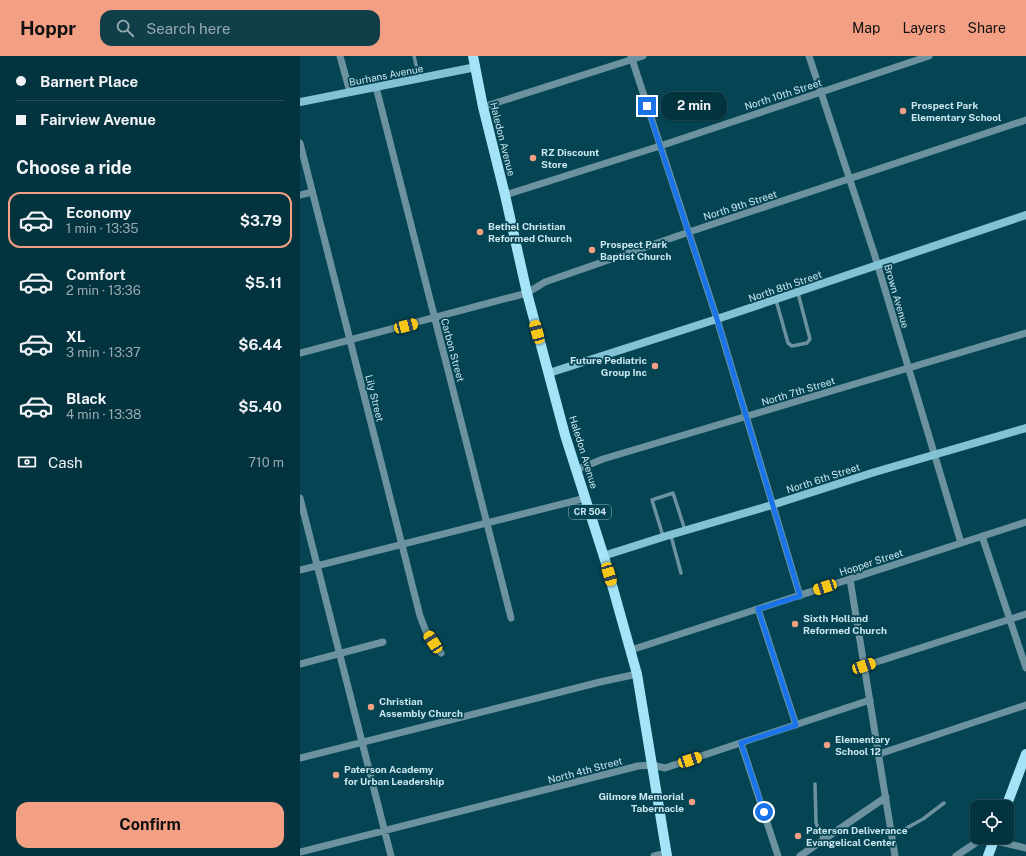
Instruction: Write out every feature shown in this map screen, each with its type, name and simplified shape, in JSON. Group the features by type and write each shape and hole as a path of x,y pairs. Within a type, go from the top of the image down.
{"main road":[{"name":"Haledon Avenue","path":"473,56 482,106 505,195 527,293 576,470 586,498 637,674 667,854"},
{"path":"1009,800 1026,756"},
{"path":"988,856 993,844"}],"street":[{"path":"340,56 350,92"},
{"path":"482,106 631,58 643,56"},
{"name":"Brown Avenue","path":"809,56 878,265 961,543"},
{"name":"North 10th Street","path":"505,195 660,146 929,56"},
{"path":"631,58 717,319 800,596"},
{"name":"Burhans Avenue","path":"300,102 476,67"},
{"name":"Carbon Street","path":"376,87 511,618"},
{"name":"North 9th Street","path":"300,353 527,293 545,282 689,232 1026,120"},
{"name":"Lily Street","path":"300,143 420,616 428,634 441,653"},
{"path":"300,195 312,192"},
{"name":"North 8th Street","path":"549,374 1026,215"},
{"name":"North 7th Street","path":"576,470 603,459 1026,333"},
{"name":"North 6th Street","path":"603,556 875,472 1026,428"},
{"path":"300,498 391,856"},
{"path":"300,570 586,498"},
{"name":"Hopper Street","path":"631,650 1026,522"},
{"path":"982,536 1026,668"},
{"path":"850,579 895,856"},
{"path":"758,609 796,725"},
{"path":"864,666 1026,614"},
{"path":"300,664 383,642"},
{"path":"300,758 637,674"},
{"name":"North 4th Street","path":"300,852 638,766 652,765 664,768 870,700"},
{"path":"879,754 1026,706"},
{"path":"741,743 778,856"},
{"path":"800,856 886,797"},
{"path":"956,856 974,844"},
{"path":"1012,844 1026,848"},
{"path":"654,856 667,854"}],"lane":[{"path":"414,56 418,78"},
{"path":"776,299 788,343 792,346 807,343 810,339 798,291"},
{"path":"681,573 652,500 673,493 685,530"},
{"path":"815,784 816,823 823,840"},
{"path":"892,836 923,819 944,803"}],"place":[{"name":"Prospect Park Elementary School","path":"903,111"},
{"name":"RZ Discount Store","path":"533,158"},
{"name":"Bethel Christian Reformed Church","path":"480,232"},
{"name":"Prospect Park Baptist Church","path":"592,250"},
{"name":"Future Pediatric Group Inc","path":"655,366"},
{"name":"Sixth Holland Reformed Church","path":"795,624"},
{"name":"Christian Assembly Church","path":"371,707"},
{"name":"Elementary School 12","path":"827,745"},
{"name":"Paterson Academy for Urban Leadership","path":"336,775"},
{"name":"Gilmore Memorial Tabernacle","path":"692,802"},
{"name":"Paterson Deliverance Evangelical Center","path":"798,836"}],"route":[{"path":"647,106 717,319 800,596 758,609 796,725 741,743 764,812"}]}
